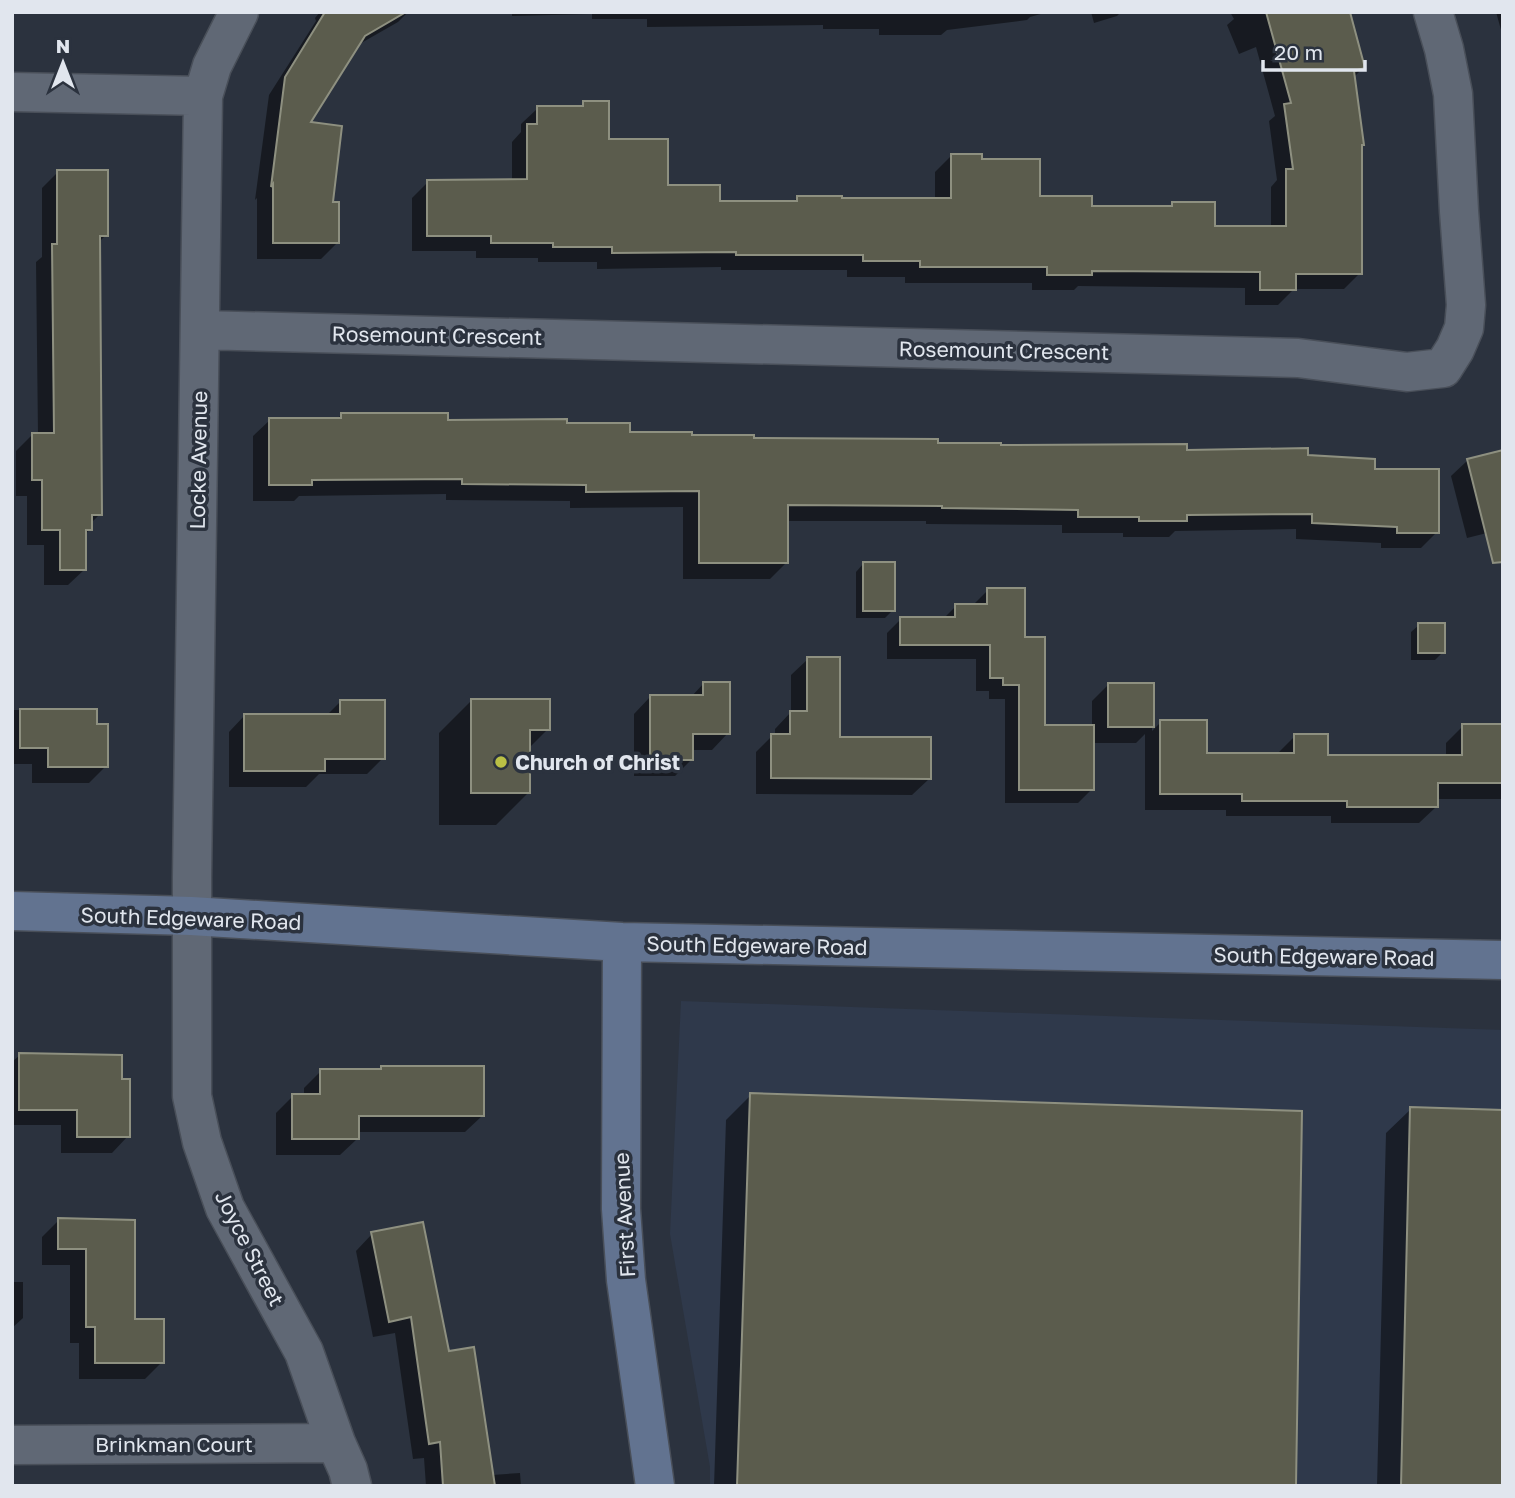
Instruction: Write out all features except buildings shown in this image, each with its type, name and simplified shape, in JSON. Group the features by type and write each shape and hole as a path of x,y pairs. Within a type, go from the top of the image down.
{"main road":[{"name":"South Edgeware Road","path":"12,911 191,916 622,943 1503,960"},
{"name":"First Avenue","path":"622,943 621,1209 626,1280 655,1486"}],"street":[{"name":"Locke Avenue","path":"191,916 203,96 212,66 239,12"},
{"name":"Rosemount Crescent","path":"200,330 1298,358 1407,372 1443,368 1464,328 1466,305 1453,94 1433,12"},
{"path":"12,92 203,96"},
{"name":"Joyce Street","path":"191,916 192,1096 202,1142 225,1208 304,1352 352,1486"},
{"name":"Brinkman Court","path":"12,1445 336,1443"}],"shaded area":[{"path":"681,1001 1503,1030 1503,1486 710,1486 710,1467 670,1234"}],"place":[{"name":"Church of Christ","path":"501,762"}]}
